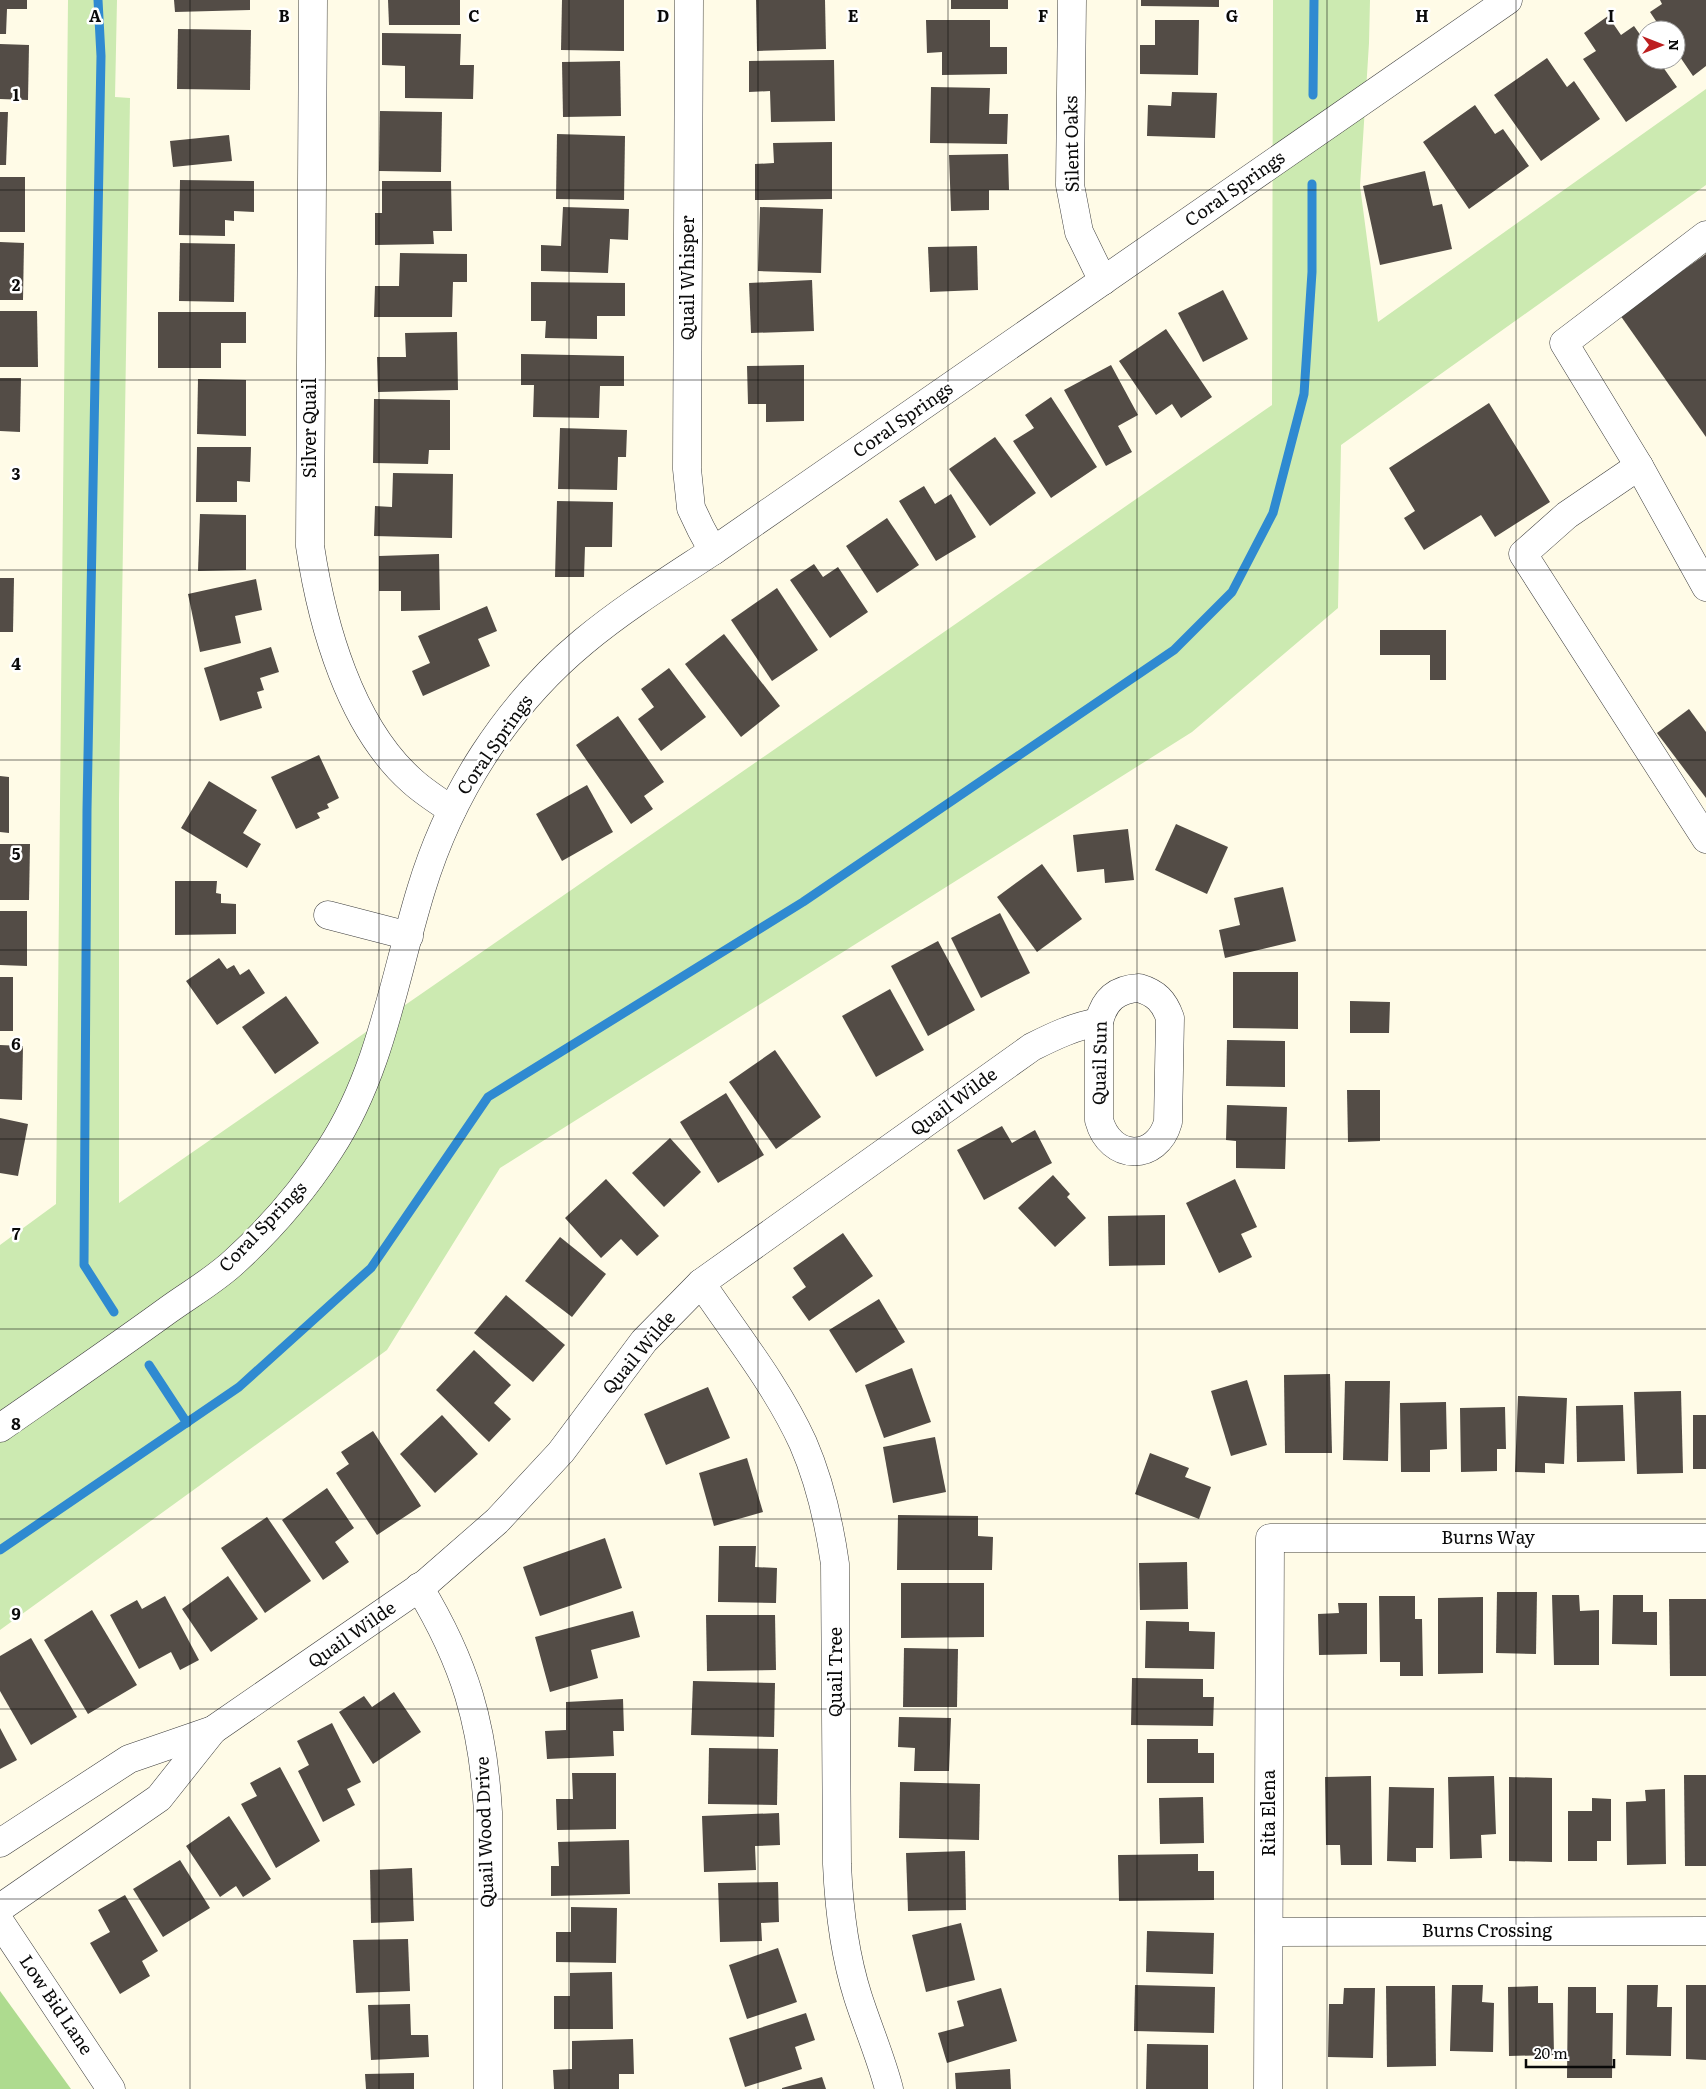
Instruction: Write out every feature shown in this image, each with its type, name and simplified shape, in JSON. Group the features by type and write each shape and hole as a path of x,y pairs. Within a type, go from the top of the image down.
{"street":[{"name":"Silver Quail","path":"313,0 310,546 316,591 331,643 344,677 364,718 388,756 411,781 452,810"},
{"name":"Quail Whisper","path":"689,0 687,469 692,508 713,551"},
{"name":"Silent Oaks","path":"1072,0 1070,185 1079,232 1103,281"},
{"name":"Coral Springs","path":"0,1428 234,1263 301,1192 332,1146 358,1097 379,1045 422,887 456,798 505,724 541,682 582,643 626,609 713,551 1508,0"},
{"path":"1706,235 1564,343 1639,466 1706,587"},
{"path":"1639,466 1566,515 1523,554 1706,839"},
{"path":"328,915 408,936"},
{"name":"Quail Sun","path":"1128,988 1150,991 1160,998 1166,1007 1170,1018 1168,1122 1165,1132 1158,1142 1149,1148 1139,1151 1128,1151 1117,1148 1108,1141 1102,1131 1099,1120 1100,1022 1102,1010 1108,1000 1128,988"},
{"name":"Quail Wilde","path":"0,1843 130,1759 213,1730 419,1587 504,1514 561,1452 644,1341 701,1283 1032,1047 1082,1024 1100,1022"},
{"name":"Quail Tree","path":"701,1283 784,1406 803,1443 818,1482 829,1523 835,1564 839,1910 846,1954 858,1998 889,2089"},
{"name":"Burns Way","path":"1270,1538 1706,1538"},
{"name":"Rita Elena","path":"1268,2089 1270,1538"},
{"name":"Quail Wood Drive","path":"419,1587 453,1650 468,1689 479,1729 486,1770 488,1812 488,2089"},
{"name":"Quail Wilde","path":"0,1908 159,1798 213,1730"},
{"name":"Low Bid Lane","path":"0,1922 111,2089"},
{"name":"Burns Crossing","path":"1269,1932 1706,1931"}],"green space":[{"path":"68,0 117,0 115,97 130,98 119,799 119,1203 1272,405 1273,0 1370,0 1360,186 1378,322 1706,89 1706,185 1341,445 1338,608 1192,732 500,1168 387,1350 0,1630 0,1245 56,1204"},
{"path":"0,1991 71,2089 0,2089"}],"building":[{"path":"0,0 27,0 27,9 7,9 6,34 0,34"},
{"path":"174,0 250,0 250,10 175,12"},
{"path":"388,0 460,0 460,25 389,25"},
{"path":"562,0 624,0 624,51 561,50"},
{"path":"756,0 825,0 826,49 757,51"},
{"path":"951,0 1008,0 1008,9 951,9"},
{"path":"1141,0 1219,0 1219,7 1141,6"},
{"path":"1660,0 1706,0 1706,66 1693,76 1686,66 1686,20 1655,20 1650,12 1662,4"},
{"path":"1608,16 1621,35 1634,26 1636,29 1636,70 1665,70 1677,87 1626,122 1583,59 1596,51 1584,33"},
{"path":"926,20 990,20 990,47 1007,47 1007,74 942,75 942,52 927,53"},
{"path":"1155,20 1199,20 1198,75 1140,74 1140,45 1155,45"},
{"path":"178,29 251,30 250,90 177,89"},
{"path":"382,33 461,34 460,65 474,65 473,99 405,98 405,66 382,65"},
{"path":"0,44 29,45 28,100 0,99"},
{"path":"1547,58 1567,87 1574,81 1600,119 1541,161 1494,95"},
{"path":"834,60 835,121 771,122 770,91 749,92 749,61"},
{"path":"620,61 621,116 563,117 562,62"},
{"path":"931,87 990,88 989,114 1008,114 1007,144 930,143"},
{"path":"1172,92 1217,93 1215,138 1147,136 1148,105 1171,106"},
{"path":"1475,105 1495,134 1503,129 1529,166 1469,209 1423,142"},
{"path":"380,111 442,112 441,172 379,171"},
{"path":"0,112 8,112 6,165 0,165"},
{"path":"557,134 625,136 624,200 556,199"},
{"path":"229,135 232,161 173,167 170,141"},
{"path":"832,142 832,199 755,200 755,164 774,163 773,143"},
{"path":"1008,154 1009,190 989,190 989,210 951,211 949,155"},
{"path":"1425,171 1433,206 1442,204 1452,249 1380,265 1363,186"},
{"path":"0,177 25,177 25,232 0,232"},
{"path":"180,180 254,181 254,212 234,211 234,221 225,220 225,236 179,235"},
{"path":"382,181 451,181 452,231 433,231 434,244 375,245 375,213 382,213"},
{"path":"563,207 629,209 628,240 610,239 608,273 541,271 541,245 561,246"},
{"path":"760,207 823,209 821,273 758,271"},
{"path":"0,242 24,243 23,300 0,300"},
{"path":"180,243 235,244 234,302 179,301"},
{"path":"977,246 978,290 930,292 928,247"},
{"path":"400,253 467,254 467,282 453,282 452,317 374,317 375,286 399,286"},
{"path":"1706,254 1706,437 1620,315"},
{"path":"812,280 814,331 751,333 749,283"},
{"path":"531,282 625,283 625,316 597,316 597,339 545,338 546,321 531,321"},
{"path":"1223,290 1248,339 1203,362 1178,313"},
{"path":"0,311 37,311 38,367 0,367"},
{"path":"158,312 246,312 246,343 221,343 221,368 158,368"},
{"path":"1166,329 1212,397 1181,418 1172,404 1156,415 1119,361"},
{"path":"457,332 458,390 378,392 377,357 406,357 405,333"},
{"path":"521,354 624,356 624,386 600,386 599,418 533,417 534,385 521,385"},
{"path":"804,365 804,421 766,422 766,404 748,404 747,366"},
{"path":"1111,365 1138,415 1118,426 1132,452 1106,466 1064,390"},
{"path":"0,378 21,378 20,432 0,431"},
{"path":"198,379 246,380 246,436 197,434"},
{"path":"1051,397 1097,467 1051,498 1013,441 1034,428 1025,415"},
{"path":"374,399 450,400 450,450 429,450 428,464 373,463"},
{"path":"1489,403 1550,502 1495,537 1481,515 1424,550 1404,518 1415,511 1389,468"},
{"path":"560,428 627,430 626,457 618,457 617,490 558,489"},
{"path":"995,437 1036,493 990,526 949,469"},
{"path":"197,447 251,447 250,482 237,481 237,502 196,502"},
{"path":"393,473 453,474 452,538 374,536 375,506 392,507"},
{"path":"924,486 935,504 951,494 976,537 936,561 899,501"},
{"path":"557,501 613,502 612,547 585,547 584,577 555,577"},
{"path":"200,514 246,515 246,570 198,571"},
{"path":"887,518 919,565 877,593 846,546"},
{"path":"439,554 440,610 401,611 401,591 379,591 379,556"},
{"path":"814,564 823,577 838,567 868,612 830,638 790,580"},
{"path":"0,578 14,578 13,632 0,632"},
{"path":"256,579 262,610 235,616 241,643 200,652 188,594"},
{"path":"777,588 818,650 772,681 731,620"},
{"path":"487,606 497,631 478,639 490,666 423,696 412,671 430,663 418,636"},
{"path":"1380,630 1446,630 1446,680 1430,680 1430,655 1380,655"},
{"path":"724,634 780,706 741,737 685,664"},
{"path":"271,647 279,672 260,678 264,690 257,692 262,708 220,721 204,668"},
{"path":"669,668 706,717 661,751 638,719 654,707 641,689"},
{"path":"1689,709 1706,732 1706,798 1657,733"},
{"path":"618,716 664,782 644,796 653,809 631,824 576,745"},
{"path":"319,755 339,798 327,804 329,808 317,813 320,818 296,829 271,777"},
{"path":"0,776 9,777 9,833 0,832"},
{"path":"209,781 257,810 243,833 261,844 247,868 181,828"},
{"path":"587,785 613,832 562,861 536,814"},
{"path":"1176,824 1228,847 1207,894 1155,870"},
{"path":"1128,829 1134,880 1105,883 1104,869 1077,872 1073,835"},
{"path":"0,844 30,844 29,900 0,900"},
{"path":"1042,864 1082,919 1037,952 997,897"},
{"path":"175,881 217,881 216,893 221,894 221,903 236,904 236,934 175,935"},
{"path":"1283,887 1296,941 1225,958 1219,930 1240,925 1234,898"},
{"path":"0,911 27,911 27,966 0,965"},
{"path":"1000,913 1030,973 981,998 951,938"},
{"path":"938,941 975,1010 928,1036 891,966"},
{"path":"219,958 227,969 234,965 240,975 249,969 265,993 217,1025 186,981"},
{"path":"1233,972 1298,972 1298,1029 1233,1028"},
{"path":"0,977 13,977 13,1031 0,1031"},
{"path":"890,989 924,1050 876,1077 842,1016"},
{"path":"286,996 319,1043 275,1074 242,1027"},
{"path":"1350,1001 1390,1002 1389,1033 1350,1033"},
{"path":"1227,1040 1285,1041 1285,1087 1226,1086"},
{"path":"0,1045 23,1046 22,1100 0,1099"},
{"path":"775,1050 821,1117 776,1149 729,1082"},
{"path":"1347,1090 1380,1090 1380,1141 1348,1142"},
{"path":"726,1093 764,1155 718,1183 680,1122"},
{"path":"1227,1105 1287,1107 1285,1169 1236,1168 1236,1141 1226,1140"},
{"path":"0,1118 28,1124 18,1176 0,1173"},
{"path":"1002,1126 1012,1143 1035,1130 1052,1163 984,1200 957,1150"},
{"path":"670,1138 701,1172 664,1207 632,1173"},
{"path":"1053,1175 1070,1194 1067,1197 1086,1218 1055,1247 1018,1208"},
{"path":"606,1179 659,1236 637,1256 621,1239 601,1258 565,1218"},
{"path":"1235,1179 1257,1227 1241,1234 1252,1257 1219,1273 1186,1203"},
{"path":"1165,1215 1165,1265 1109,1266 1108,1216"},
{"path":"843,1233 873,1276 809,1321 792,1297 806,1287 793,1268"},
{"path":"560,1237 606,1274 572,1317 525,1281"},
{"path":"506,1295 565,1345 533,1382 474,1333"},
{"path":"879,1299 905,1342 856,1373 829,1330"},
{"path":"474,1350 511,1385 494,1403 511,1419 489,1442 436,1390"},
{"path":"912,1368 931,1422 884,1438 865,1385"},
{"path":"1330,1374 1332,1453 1285,1453 1284,1375"},
{"path":"1247,1380 1267,1445 1231,1456 1211,1391"},
{"path":"1345,1381 1390,1381 1388,1461 1343,1460"},
{"path":"708,1387 730,1438 666,1465 644,1414"},
{"path":"1681,1391 1683,1473 1637,1474 1634,1392"},
{"path":"1518,1396 1567,1398 1564,1464 1545,1463 1545,1473 1515,1472"},
{"path":"1446,1402 1447,1449 1430,1450 1430,1472 1401,1472 1400,1403"},
{"path":"1623,1405 1625,1461 1577,1462 1576,1406"},
{"path":"1505,1407 1506,1449 1497,1449 1497,1471 1461,1472 1460,1408"},
{"path":"442,1415 478,1454 435,1493 400,1454"},
{"path":"1693,1415 1706,1415 1706,1469 1693,1469"},
{"path":"373,1431 421,1506 377,1535 336,1473 349,1464 341,1452"},
{"path":"935,1437 946,1492 893,1503 883,1447"},
{"path":"1150,1453 1189,1468 1185,1477 1211,1487 1199,1519 1135,1494"},
{"path":"747,1458 763,1512 714,1526 699,1473"},
{"path":"327,1488 354,1528 335,1542 349,1562 323,1580 282,1520"},
{"path":"898,1515 978,1516 978,1536 993,1537 992,1570 897,1570"},
{"path":"267,1517 311,1581 265,1613 221,1548"},
{"path":"605,1538 622,1588 540,1616 523,1567"},
{"path":"719,1546 756,1546 755,1567 777,1568 776,1603 718,1602"},
{"path":"1187,1562 1188,1609 1140,1610 1139,1563"},
{"path":"228,1576 258,1619 211,1652 182,1609"},
{"path":"901,1583 984,1583 984,1637 901,1638"},
{"path":"1497,1592 1537,1592 1536,1654 1496,1653"},
{"path":"1552,1595 1579,1595 1580,1611 1599,1610 1599,1665 1554,1665"},
{"path":"1613,1595 1643,1595 1643,1612 1657,1612 1657,1645 1612,1644"},
{"path":"165,1596 199,1660 180,1670 171,1652 139,1669 110,1615 137,1600 142,1609"},
{"path":"1379,1596 1415,1596 1415,1619 1422,1619 1423,1676 1400,1676 1400,1662 1380,1662"},
{"path":"1483,1597 1483,1673 1438,1674 1438,1598"},
{"path":"1669,1599 1706,1599 1706,1676 1670,1676"},
{"path":"1338,1603 1367,1603 1367,1654 1319,1655 1318,1614 1339,1613"},
{"path":"92,1610 137,1685 88,1714 44,1640"},
{"path":"633,1611 640,1637 591,1650 598,1678 550,1692 535,1637"},
{"path":"706,1615 775,1615 776,1670 707,1671"},
{"path":"1146,1621 1189,1622 1189,1631 1215,1632 1214,1669 1145,1668"},
{"path":"31,1638 77,1717 31,1745 0,1691 0,1656"},
{"path":"904,1648 958,1649 957,1707 903,1707"},
{"path":"1132,1678 1203,1679 1203,1697 1214,1697 1213,1726 1131,1725"},
{"path":"693,1681 775,1683 774,1737 691,1735"},
{"path":"394,1692 421,1732 373,1764 339,1712 364,1696 372,1707"},
{"path":"623,1699 624,1731 613,1731 614,1756 547,1759 545,1731 566,1730 566,1702"},
{"path":"899,1717 951,1718 949,1771 914,1771 915,1748 898,1747"},
{"path":"332,1723 361,1782 347,1789 355,1805 323,1822 298,1771 309,1765 297,1741"},
{"path":"0,1728 17,1760 0,1769"},
{"path":"1147,1739 1198,1739 1198,1753 1214,1753 1214,1783 1147,1783"},
{"path":"709,1748 778,1749 777,1805 708,1804"},
{"path":"280,1767 320,1841 276,1868 241,1804 257,1796 250,1783"},
{"path":"572,1773 616,1773 616,1829 557,1830 556,1799 573,1799"},
{"path":"1684,1775 1706,1775 1706,1866 1685,1866"},
{"path":"1371,1776 1372,1865 1341,1865 1340,1845 1326,1845 1325,1777"},
{"path":"1494,1776 1496,1834 1481,1835 1482,1858 1450,1859 1448,1777"},
{"path":"1509,1777 1552,1778 1552,1862 1509,1861"},
{"path":"900,1782 980,1784 979,1840 899,1838"},
{"path":"1389,1787 1434,1788 1433,1848 1416,1848 1416,1862 1387,1861"},
{"path":"1665,1789 1666,1864 1627,1865 1626,1802 1646,1801 1645,1790"},
{"path":"1203,1797 1204,1843 1160,1844 1159,1798"},
{"path":"1592,1798 1611,1799 1611,1841 1597,1841 1597,1861 1568,1861 1568,1811 1592,1811"},
{"path":"779,1813 780,1845 755,1846 756,1870 704,1872 702,1816"},
{"path":"229,1816 271,1879 243,1897 236,1886 220,1897 186,1846"},
{"path":"629,1840 630,1894 551,1896 551,1866 559,1866 558,1842"},
{"path":"965,1851 966,1910 908,1911 906,1853"},
{"path":"1198,1854 1198,1871 1214,1871 1214,1900 1119,1901 1118,1855"},
{"path":"180,1860 210,1908 163,1937 133,1889"},
{"path":"412,1868 414,1921 371,1923 370,1870"},
{"path":"778,1882 779,1922 761,1923 762,1941 720,1942 718,1883"},
{"path":"125,1895 158,1951 142,1961 150,1976 120,1994 90,1943 110,1932 98,1910"},
{"path":"571,1907 617,1908 616,1963 556,1962 556,1932 571,1932"},
{"path":"961,1923 975,1980 926,1992 912,1935"},
{"path":"1147,1931 1214,1933 1213,1974 1146,1972"},
{"path":"408,1939 410,1991 356,1993 353,1940"},
{"path":"778,1948 797,2002 747,2019 729,1965"},
{"path":"612,1972 613,2029 554,2029 554,1996 570,1996 570,1973"},
{"path":"1135,1985 1215,1987 1214,2033 1134,2031"},
{"path":"1452,1985 1483,1985 1482,2002 1494,2003 1493,2052 1450,2051"},
{"path":"1627,1985 1658,1985 1657,2007 1672,2007 1671,2056 1626,2055"},
{"path":"1686,1985 1706,1985 1706,2060 1686,2059"},
{"path":"1386,1986 1435,1986 1436,2066 1387,2067"},
{"path":"1538,1986 1538,2003 1553,2003 1554,2055 1509,2056 1508,1987"},
{"path":"1568,1987 1596,1987 1596,2013 1613,2013 1612,2078 1567,2078"},
{"path":"1001,1988 1017,2041 947,2063 938,2033 964,2026 957,2001"},
{"path":"1344,1988 1375,1988 1373,2058 1328,2057 1329,2004 1343,2004"},
{"path":"410,2004 411,2035 428,2035 429,2057 371,2060 368,2005"},
{"path":"806,2013 815,2040 795,2047 802,2069 745,2087 729,2038"},
{"path":"633,2039 634,2074 619,2074 619,2089 554,2089 553,2070 572,2069 572,2041"},
{"path":"1147,2044 1208,2045 1208,2089 1146,2089"},
{"path":"1010,2069 1011,2089 956,2089 955,2073"},
{"path":"414,2073 414,2089 366,2089 365,2074"},
{"path":"822,2077 826,2089 782,2089 782,2088"}],"waterway":[{"path":"98,0 101,56 87,810 84,1265 114,1312"},
{"path":"1313,95 1314,0"},
{"path":"0,1550 239,1387 371,1268 488,1097 803,902 1174,650 1232,592 1273,513 1304,394 1312,272 1312,184"},
{"path":"149,1365 187,1423"}]}
